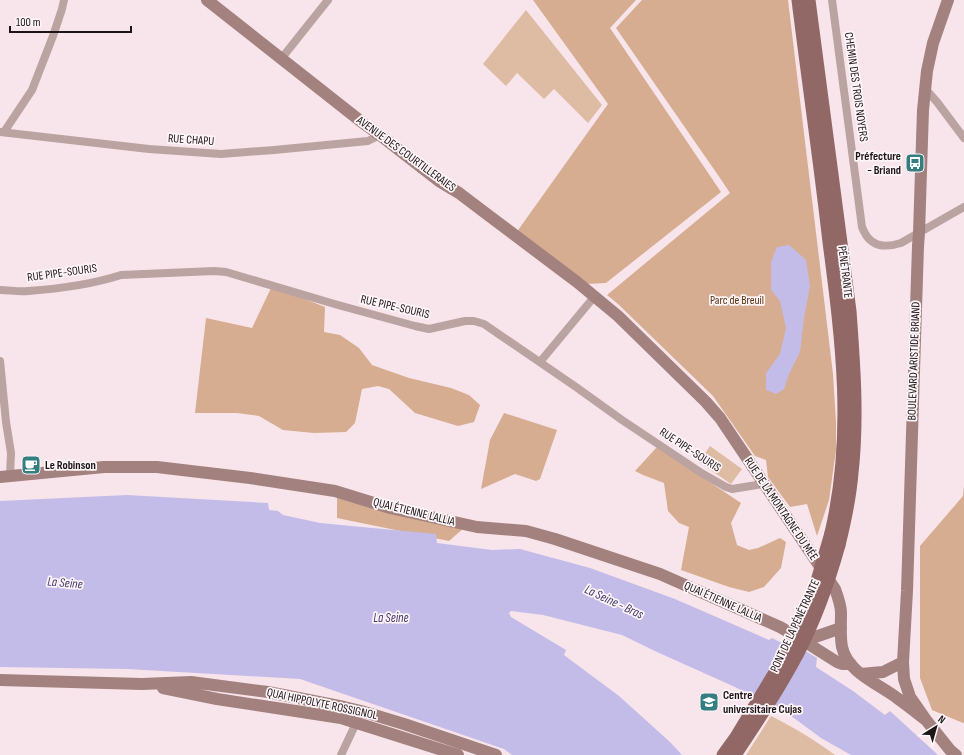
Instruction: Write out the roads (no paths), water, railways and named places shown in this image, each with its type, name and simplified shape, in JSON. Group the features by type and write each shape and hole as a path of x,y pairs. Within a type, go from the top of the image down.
{"main road":[{"name":"PÉNÉTRANTE","path":"798,0 838,309 843,362 844,440 836,511 831,533"},
{"name":"PÉNÉTRANTE","path":"809,0 849,304 853,352 855,395 854,447 850,493 839,544"},
{"name":"PONT DE LA PÉNÉTRANTE","path":"723,755 736,737 780,664 814,591 831,533"},
{"name":"PONT DE LA PÉNÉTRANTE","path":"735,755 762,715 798,651 815,614 839,544"}],"street":[{"path":"2,132 32,90 53,36 64,0"},
{"name":"AVENUE DES COURTILLERAIES","path":"207,0 439,181 459,193 488,214 577,282 606,307"},
{"path":"281,59 328,0"},
{"name":"CHEMIN DES TROIS NOYERS","path":"832,0 862,227 865,235 870,240 883,247 901,244 964,207"},
{"name":"BOULEVARD ARISTIDE BRIAND","path":"926,720 910,697 904,679 903,662 924,92 933,43 948,0"},
{"path":"924,92 929,93 937,102 964,138"},
{"name":"RUE CHAPU","path":"2,132 149,149 221,154 281,150 368,141 378,134"},
{"name":"RUE PIPE-SOURIS","path":"0,290 27,291 57,288 121,275 214,271 226,272 415,326 429,328 466,321 474,321 484,324 628,424 703,474 726,487 732,489 764,484"},
{"path":"540,362 594,297"},
{"name":"RUE DE LA MONTAGNE DU MÉE","path":"606,307 618,316 706,402 720,418 835,589 840,603 842,643 844,651 851,664 861,674 897,697 926,720"},
{"path":"0,361 6,422 11,452 5,476"},
{"name":"QUAI ÉTIENNE LALLIA","path":"5,476 104,467 157,467 250,478 336,491 390,508 476,527 526,531 555,539 660,574 780,627 842,664 851,664"},
{"path":"799,638 814,637 841,628"},
{"path":"820,652 831,650 842,643"},
{"path":"861,674 883,672 903,662"},
{"name":"QUAI HIPPOLYTE ROSSIGNOL","path":"0,680 142,684 191,682 268,692 344,707 359,717 458,755"},
{"path":"341,755 359,717"},
{"name":"QUAI HIPPOLYTE ROSSIGNOL","path":"359,717 404,724 496,755"},
{"path":"926,720 950,750 956,755"}],"water":[{"path":"789,245 806,260 810,286 800,352 789,374 784,389 776,394 766,390 766,373 780,354 786,328 780,301 771,290 771,262 777,247"},
{"name":"La Seine","path":"127,495 268,503 269,510 278,511 283,515 320,523 436,534 437,543 492,550 520,549 590,568 675,599 769,640 772,638 784,644 795,645 817,658 816,667 853,691 885,715 890,711 938,755 851,755 821,738 794,718 735,687 622,635 543,615 511,611 509,613 511,617 566,650 564,655 619,696 670,742 682,755 512,755 504,749 300,679 127,669 0,667 0,501"}],"place":[{"name":"Préfecture - Briand","path":"915,163"},
{"name":"Le Robinson","path":"31,465"},
{"name":"Centre universitaire Cujas","path":"709,702"}],"park label":[{"name":"Parc de Breuil","path":"737,300"}],"water label":[{"name":"La Seine - Bras","path":"614,602"}]}
